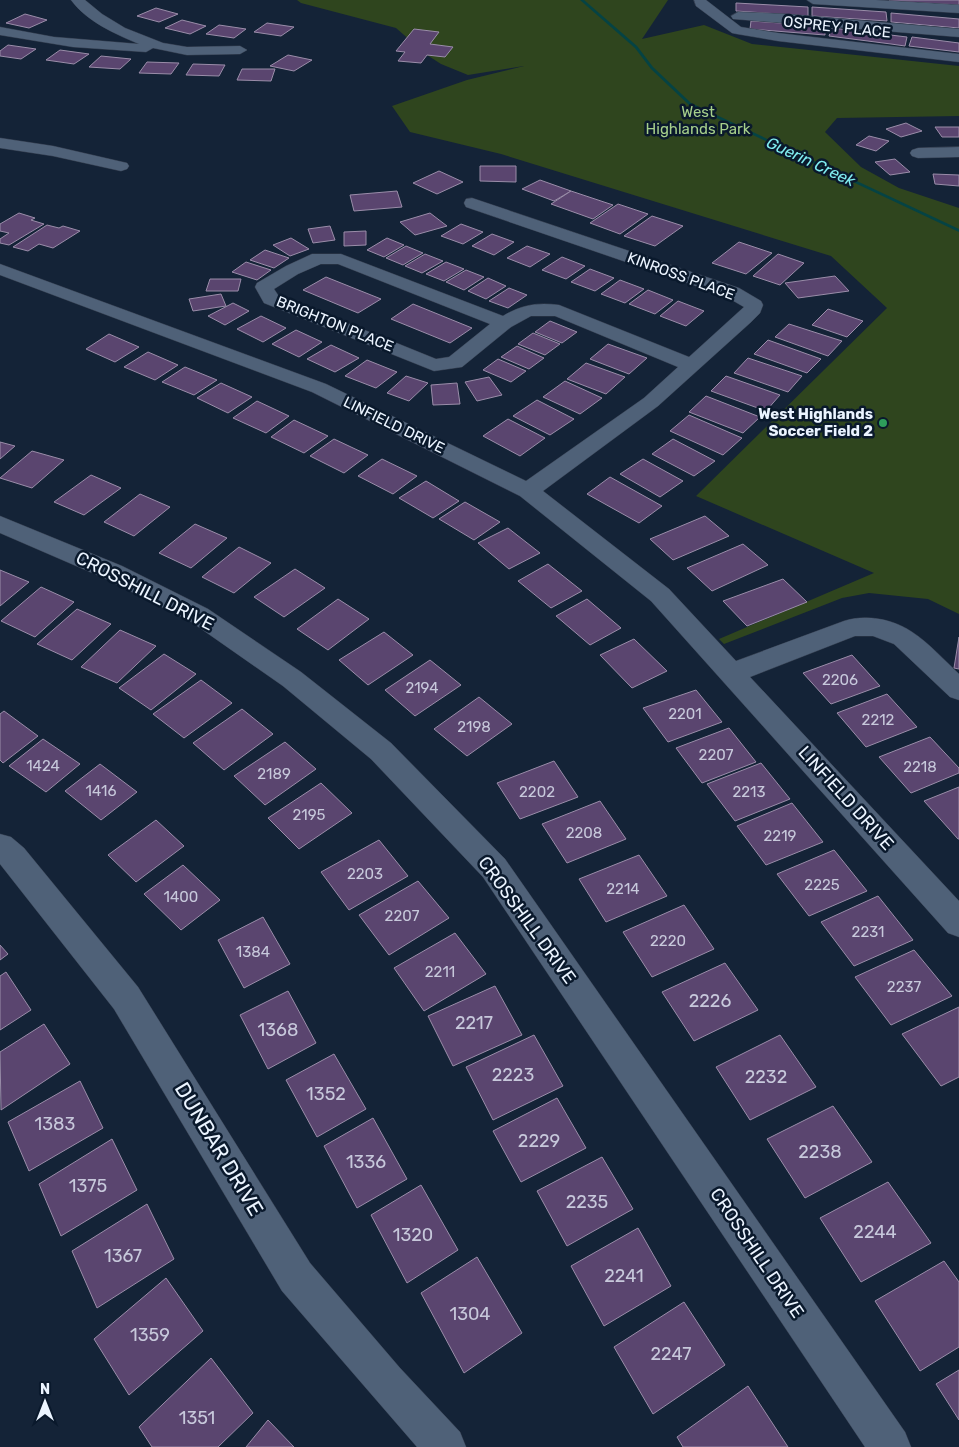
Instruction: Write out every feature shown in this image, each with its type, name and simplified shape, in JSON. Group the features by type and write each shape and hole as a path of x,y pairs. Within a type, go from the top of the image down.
{"street":[{"path":"77,0 93,15 132,37 172,49"},
{"name":"OSPREY PLACE","path":"700,0 701,3 737,30 778,37 959,58"},
{"path":"813,0 959,9"},
{"path":"717,15 786,18 959,33"},
{"path":"0,31 25,37 104,46 240,50"},
{"path":"0,143 53,151 121,166"},
{"path":"918,152 959,152"},
{"name":"KINROSS PLACE","path":"472,203 732,292 754,305 753,309 743,319 651,402 528,491"},
{"name":"BRIGHTON PLACE","path":"504,323 341,259 318,258 292,270 264,287 271,299 434,365 454,363 504,323 526,309 543,308 559,311 691,364"},
{"name":"LINFIELD DRIVE","path":"0,269 319,388 528,491 660,595 959,923"},
{"name":"CROSSHILL DRIVE","path":"0,524 113,572 199,615 292,679 382,751 494,868 890,1447"},
{"path":"733,673 853,628 876,628 902,638 959,690"},
{"name":"DUNBAR DRIVE","path":"0,846 13,857 126,998 296,1278 444,1447"}],"green space":[{"name":"West Highlands Park","path":"297,0 668,0 642,39 704,25 752,44 959,66 959,116 837,118 825,132 861,167 899,188 959,208 959,614 928,599 869,593 842,598 724,644 719,639 874,573 696,496 887,308 831,256 501,154 410,132 392,106 467,80 524,66 468,75 441,64 427,55 396,28 301,3"}],"building":[{"path":"959,0 959,5 889,1"},
{"path":"736,3 808,7 808,16 736,11"},
{"path":"812,7 886,12 887,21 812,16"},
{"path":"156,8 178,14 159,22 137,16"},
{"path":"891,13 959,19 959,28 891,22"},
{"path":"25,14 47,20 29,28 6,23"},
{"path":"182,20 206,26 190,34 165,28"},
{"path":"751,21 825,26 825,35 750,29"},
{"path":"267,23 294,27 281,36 254,32"},
{"path":"219,25 246,29 234,38 206,34"},
{"path":"832,28 907,37 905,46 829,36"},
{"path":"414,29 439,32 430,44 453,47 445,57 427,55 421,63 398,61 405,52 396,51"},
{"path":"912,37 959,43 959,52 909,46"},
{"path":"8,45 36,49 21,59 0,56 0,51"},
{"path":"60,50 89,54 74,64 46,60"},
{"path":"288,55 312,60 294,71 270,66"},
{"path":"101,56 131,59 120,69 89,67"},
{"path":"147,62 179,63 171,74 139,73"},
{"path":"193,64 225,65 219,76 186,75"},
{"path":"242,69 275,69 271,81 237,80"},
{"path":"906,123 922,131 901,137 886,129"},
{"path":"935,127 959,127 959,137 942,137"},
{"path":"869,136 889,141 876,151 856,145"},
{"path":"895,159 910,172 890,175 875,162"},
{"path":"480,166 516,166 516,182 480,181"},
{"path":"439,171 463,182 437,194 413,183"},
{"path":"933,174 959,175 959,186 935,184"},
{"path":"540,180 571,191 554,201 522,189"},
{"path":"397,191 402,207 354,211 350,195"},
{"path":"571,191 613,205 593,219 551,204"},
{"path":"618,204 648,214 620,234 590,223"},
{"path":"19,213 35,218 31,220 44,224 9,245 0,243 0,239 9,233 0,231 0,224"},
{"path":"430,213 447,226 415,235 400,222"},
{"path":"652,216 683,226 655,246 624,236"},
{"path":"461,224 483,232 463,244 441,236"},
{"path":"47,225 59,228 63,226 80,231 53,248 39,244 28,251 13,247"},
{"path":"330,226 335,240 313,243 308,229"},
{"path":"366,231 366,245 344,246 344,232"},
{"path":"492,234 514,242 494,255 472,246"},
{"path":"291,238 309,249 290,256 273,245"},
{"path":"387,238 404,245 384,257 367,250"},
{"path":"739,242 772,253 746,274 712,263"},
{"path":"406,246 423,253 403,265 386,258"},
{"path":"527,246 550,254 530,267 507,258"},
{"path":"265,250 289,258 274,268 250,260"},
{"path":"425,254 443,261 422,273 405,266"},
{"path":"778,254 804,263 780,285 753,276"},
{"path":"562,257 585,266 566,279 542,270"},
{"path":"246,262 271,270 257,280 232,272"},
{"path":"446,262 464,269 444,281 426,274"},
{"path":"590,269 614,278 595,291 571,282"},
{"path":"466,270 484,277 464,290 446,282"},
{"path":"835,276 849,291 798,298 785,283"},
{"path":"326,277 381,299 358,313 303,290"},
{"path":"488,278 506,286 486,299 468,291"},
{"path":"210,279 241,279 238,291 206,291"},
{"path":"620,280 644,289 625,303 601,294"},
{"path":"509,288 527,295 508,308 489,301"},
{"path":"648,290 673,300 655,314 629,304"},
{"path":"221,294 226,306 193,311 189,299"},
{"path":"678,301 704,311 686,326 660,316"},
{"path":"233,303 249,311 225,325 208,316"},
{"path":"413,304 472,328 450,343 391,319"},
{"path":"828,309 863,321 847,337 812,325"},
{"path":"261,316 286,328 263,342 237,329"},
{"path":"550,321 577,332 562,343 535,332"},
{"path":"789,324 842,341 828,356 775,337"},
{"path":"296,330 322,342 299,357 272,344"},
{"path":"533,333 560,344 545,355 518,344"},
{"path":"109,334 139,347 115,362 86,349"},
{"path":"768,340 821,359 807,373 754,354"},
{"path":"608,344 647,358 629,374 590,359"},
{"path":"331,345 359,358 335,372 307,359"},
{"path":"517,346 544,358 529,369 501,357"},
{"path":"148,352 178,365 155,380 124,367"},
{"path":"748,358 802,376 788,392 734,373"},
{"path":"498,359 526,371 511,382 483,370"},
{"path":"367,360 397,372 376,388 345,376"},
{"path":"586,363 625,377 606,394 567,379"},
{"path":"185,367 217,380 194,395 162,382"},
{"path":"406,376 428,383 409,401 387,393"},
{"path":"726,376 780,395 766,411 711,391"},
{"path":"489,377 502,395 477,401 465,382"},
{"path":"565,381 602,398 580,414 543,397"},
{"path":"221,383 252,397 228,413 197,398"},
{"path":"457,383 460,404 433,405 431,385"},
{"path":"706,396 760,417 743,433 689,412"},
{"path":"537,400 574,419 550,435 513,416"},
{"path":"257,401 289,416 266,433 233,418"},
{"path":"689,415 742,438 723,455 670,431"},
{"path":"508,419 545,438 520,456 483,436"},
{"path":"294,420 328,436 304,453 271,437"},
{"path":"334,439 368,455 344,473 310,456"},
{"path":"673,439 715,461 694,476 652,454"},
{"path":"0,442 15,446 0,459"},
{"path":"32,451 64,460 32,488 0,478"},
{"path":"382,459 417,476 393,494 358,476"},
{"path":"643,459 683,481 660,497 620,474"},
{"path":"91,475 121,488 84,515 54,502"},
{"path":"610,477 662,506 639,523 587,494"},
{"path":"426,481 459,501 433,518 399,498"},
{"path":"140,494 170,507 134,536 104,522"},
{"path":"465,502 500,522 474,540 439,519"},
{"path":"705,516 729,536 673,560 650,539"},
{"path":"195,524 227,538 191,568 159,553"},
{"path":"508,528 540,553 509,569 478,543"},
{"path":"743,544 768,565 712,591 687,568"},
{"path":"239,547 271,563 234,593 202,577"},
{"path":"548,564 582,591 551,608 518,581"},
{"path":"295,569 325,588 284,617 254,597"},
{"path":"0,570 29,582 0,606"},
{"path":"783,579 807,602 747,626 723,601"},
{"path":"41,587 74,602 35,637 1,621"},
{"path":"338,599 369,619 328,650 297,629"},
{"path":"587,599 621,628 590,645 556,616"},
{"path":"77,609 111,624 72,660 37,644"},
{"path":"120,630 156,646 117,683 81,667"},
{"path":"384,632 413,655 368,685 339,660"},
{"path":"959,637 959,669 954,668"},
{"path":"634,639 667,671 632,688 600,655"},
{"path":"164,654 196,674 151,710 119,688"},
{"path":"852,655 880,686 831,704 803,673"},
{"path":"430,660 461,685 415,716 385,690"},
{"path":"201,680 232,703 184,738 153,714"},
{"path":"696,690 722,722 668,742 643,708"},
{"path":"887,694 917,727 866,747 837,713"},
{"path":"479,697 512,724 467,756 434,729"},
{"path":"242,709 273,734 224,770 193,743"},
{"path":"4,711 38,736 3,763 0,760 0,714"},
{"path":"729,728 756,762 702,783 676,748"},
{"path":"930,737 959,768 959,773 911,793 879,757"},
{"path":"43,739 80,764 46,792 9,766"},
{"path":"285,742 316,769 265,805 234,776"},
{"path":"554,761 578,797 520,819 497,783"},
{"path":"761,763 790,799 735,821 707,784"},
{"path":"100,764 137,792 101,820 65,791"},
{"path":"321,783 352,813 299,849 268,818"},
{"path":"959,787 959,839 958,839 924,801"},
{"path":"600,801 626,839 567,863 542,824"},
{"path":"792,803 823,842 766,865 737,826"},
{"path":"156,820 184,846 136,882 108,855"},
{"path":"379,840 408,876 349,910 321,872"},
{"path":"834,850 867,891 809,916 777,874"},
{"path":"639,855 667,896 606,922 579,879"},
{"path":"183,865 220,900 181,930 144,894"},
{"path":"418,881 449,918 389,955 359,915"},
{"path":"878,896 913,940 854,966 821,922"},
{"path":"684,905 714,949 652,977 623,932"},
{"path":"263,917 290,964 244,988 218,940"},
{"path":"455,933 486,974 424,1011 394,968"},
{"path":"0,945 8,954 0,960"},
{"path":"914,950 952,996 891,1025 855,977"},
{"path":"725,963 758,1010 694,1041 662,992"},
{"path":"6,972 31,1010 0,1030 0,976"},
{"path":"495,986 522,1035 453,1066 428,1016"},
{"path":"288,991 316,1043 268,1069 240,1015"},
{"path":"959,1007 959,1077 941,1086 902,1034"},
{"path":"44,1024 70,1064 1,1110 0,1052"},
{"path":"534,1035 563,1086 493,1120 466,1067"},
{"path":"780,1035 816,1087 750,1120 716,1067"},
{"path":"334,1054 366,1109 317,1137 286,1080"},
{"path":"80,1081 103,1128 29,1171 8,1122"},
{"path":"557,1098 586,1148 521,1182 493,1131"},
{"path":"833,1106 872,1162 805,1198 767,1139"},
{"path":"373,1118 407,1179 357,1208 324,1146"},
{"path":"112,1139 137,1190 61,1236 39,1184"},
{"path":"602,1157 633,1209 567,1246 537,1191"},
{"path":"888,1182 931,1243 861,1282 820,1218"},
{"path":"421,1185 458,1250 407,1283 371,1215"},
{"path":"147,1204 174,1259 97,1308 72,1251"},
{"path":"638,1228 671,1286 604,1326 571,1266"},
{"path":"477,1257 522,1333 464,1373 421,1293"},
{"path":"944,1261 959,1282 959,1347 920,1371 875,1301"},
{"path":"166,1278 203,1331 129,1395 94,1339"},
{"path":"684,1302 725,1365 653,1414 614,1347"},
{"path":"211,1358 253,1413 218,1447 152,1447 139,1427"},
{"path":"959,1370 959,1420 936,1384"},
{"path":"748,1386 788,1447 683,1447 677,1437"},
{"path":"268,1420 294,1447 246,1447"}],"waterway":[{"name":"Guerin Creek","path":"582,0 636,47 652,68 690,104 959,231"}],"place":[{"name":"West Highlands Soccer Field 2","path":"883,423"}]}
